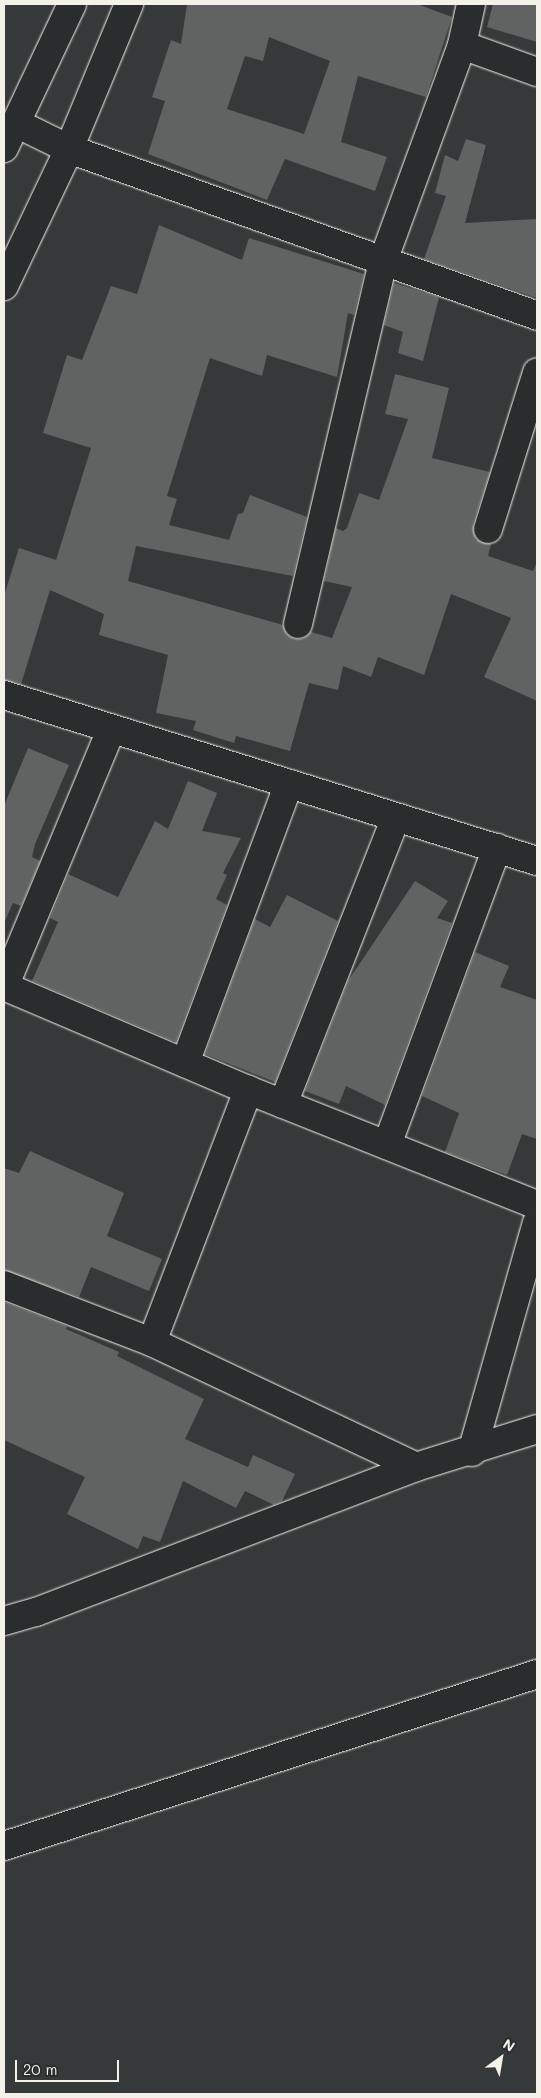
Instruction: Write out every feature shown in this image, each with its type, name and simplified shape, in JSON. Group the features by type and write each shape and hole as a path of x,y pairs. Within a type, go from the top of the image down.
{"street":[{"path":"4,148 72,4"},
{"path":"4,286 69,149 129,4"},
{"path":"298,624 383,261 462,46 471,4"},
{"path":"462,46 537,72"},
{"path":"16,123 69,149 537,316"},
{"path":"488,529 537,373"},
{"path":"4,695 111,730 537,861"},
{"path":"111,730 4,986 248,1090 537,1205"},
{"path":"185,1063 289,784"},
{"path":"283,1104 396,818"},
{"path":"387,1145 498,848"},
{"path":"152,1342 248,1090"},
{"path":"472,1452 537,1223"},
{"path":"4,1285 152,1342 416,1467"},
{"path":"4,1621 416,1467 472,1452 537,1429"},
{"path":"4,1846 537,1674"}],"building":[{"path":"187,4 417,4 452,17 426,97 358,76 341,142 387,157 375,191 285,159 267,200 148,154 165,101 152,97 171,40 181,44","holes":["269,37 330,61 304,134 227,109 245,56 263,61"]},
{"path":"493,4 537,4 537,42 487,27"},
{"path":"466,139 486,145 465,223 537,219 537,298 424,259 446,196 435,193 445,155 458,161"},
{"path":"159,225 242,260 249,238 364,274 354,315 348,313 337,377 267,355 262,376 210,358 167,496 177,499 169,525 229,540 238,514 243,513 250,495 307,517 293,576 136,546 128,581 283,625 287,635 294,639 303,639 311,632 332,638 352,587 324,581 336,528 343,531 347,528 359,493 379,500 408,419 385,414 395,374 449,388 432,458 490,472 473,524 476,539 491,544 488,556 533,571 537,562 537,701 484,677 511,618 451,594 424,675 378,657 371,677 343,666 338,690 309,683 290,751 236,736 234,743 193,730 196,721 156,713 168,655 99,635 104,614 50,590 21,684 4,680 4,596 19,548 56,560 91,448 43,433 67,355 82,360 111,286 137,294"},
{"path":"394,283 439,297 423,361 398,353 403,332 384,325"},
{"path":"28,748 69,765 35,844 32,857 40,861 21,906 13,903 4,923 4,806"},
{"path":"188,781 217,793 202,831 241,838 223,873 227,875 216,899 227,905 176,1042 32,981 58,922 50,918 68,874 118,897 155,821 168,829"},
{"path":"415,881 448,901 437,918 452,923 385,1105 346,1086 339,1104 305,1091 348,981"},
{"path":"287,895 338,921 275,1082 205,1054 255,919 270,927"},
{"path":"475,952 509,966 500,987 537,1000 537,1139 522,1134 507,1175 445,1152 459,1113 422,1096"},
{"path":"30,1151 124,1193 107,1236 162,1259 149,1291 91,1267 79,1297 4,1270 4,1168 19,1173"},
{"path":"4,1302 67,1326 66,1329 119,1352 117,1356 204,1399 185,1439 248,1467 253,1455 295,1474 282,1501 274,1505 245,1491 236,1508 183,1481 160,1542 143,1536 138,1549 67,1514 85,1477 4,1440"}]}
